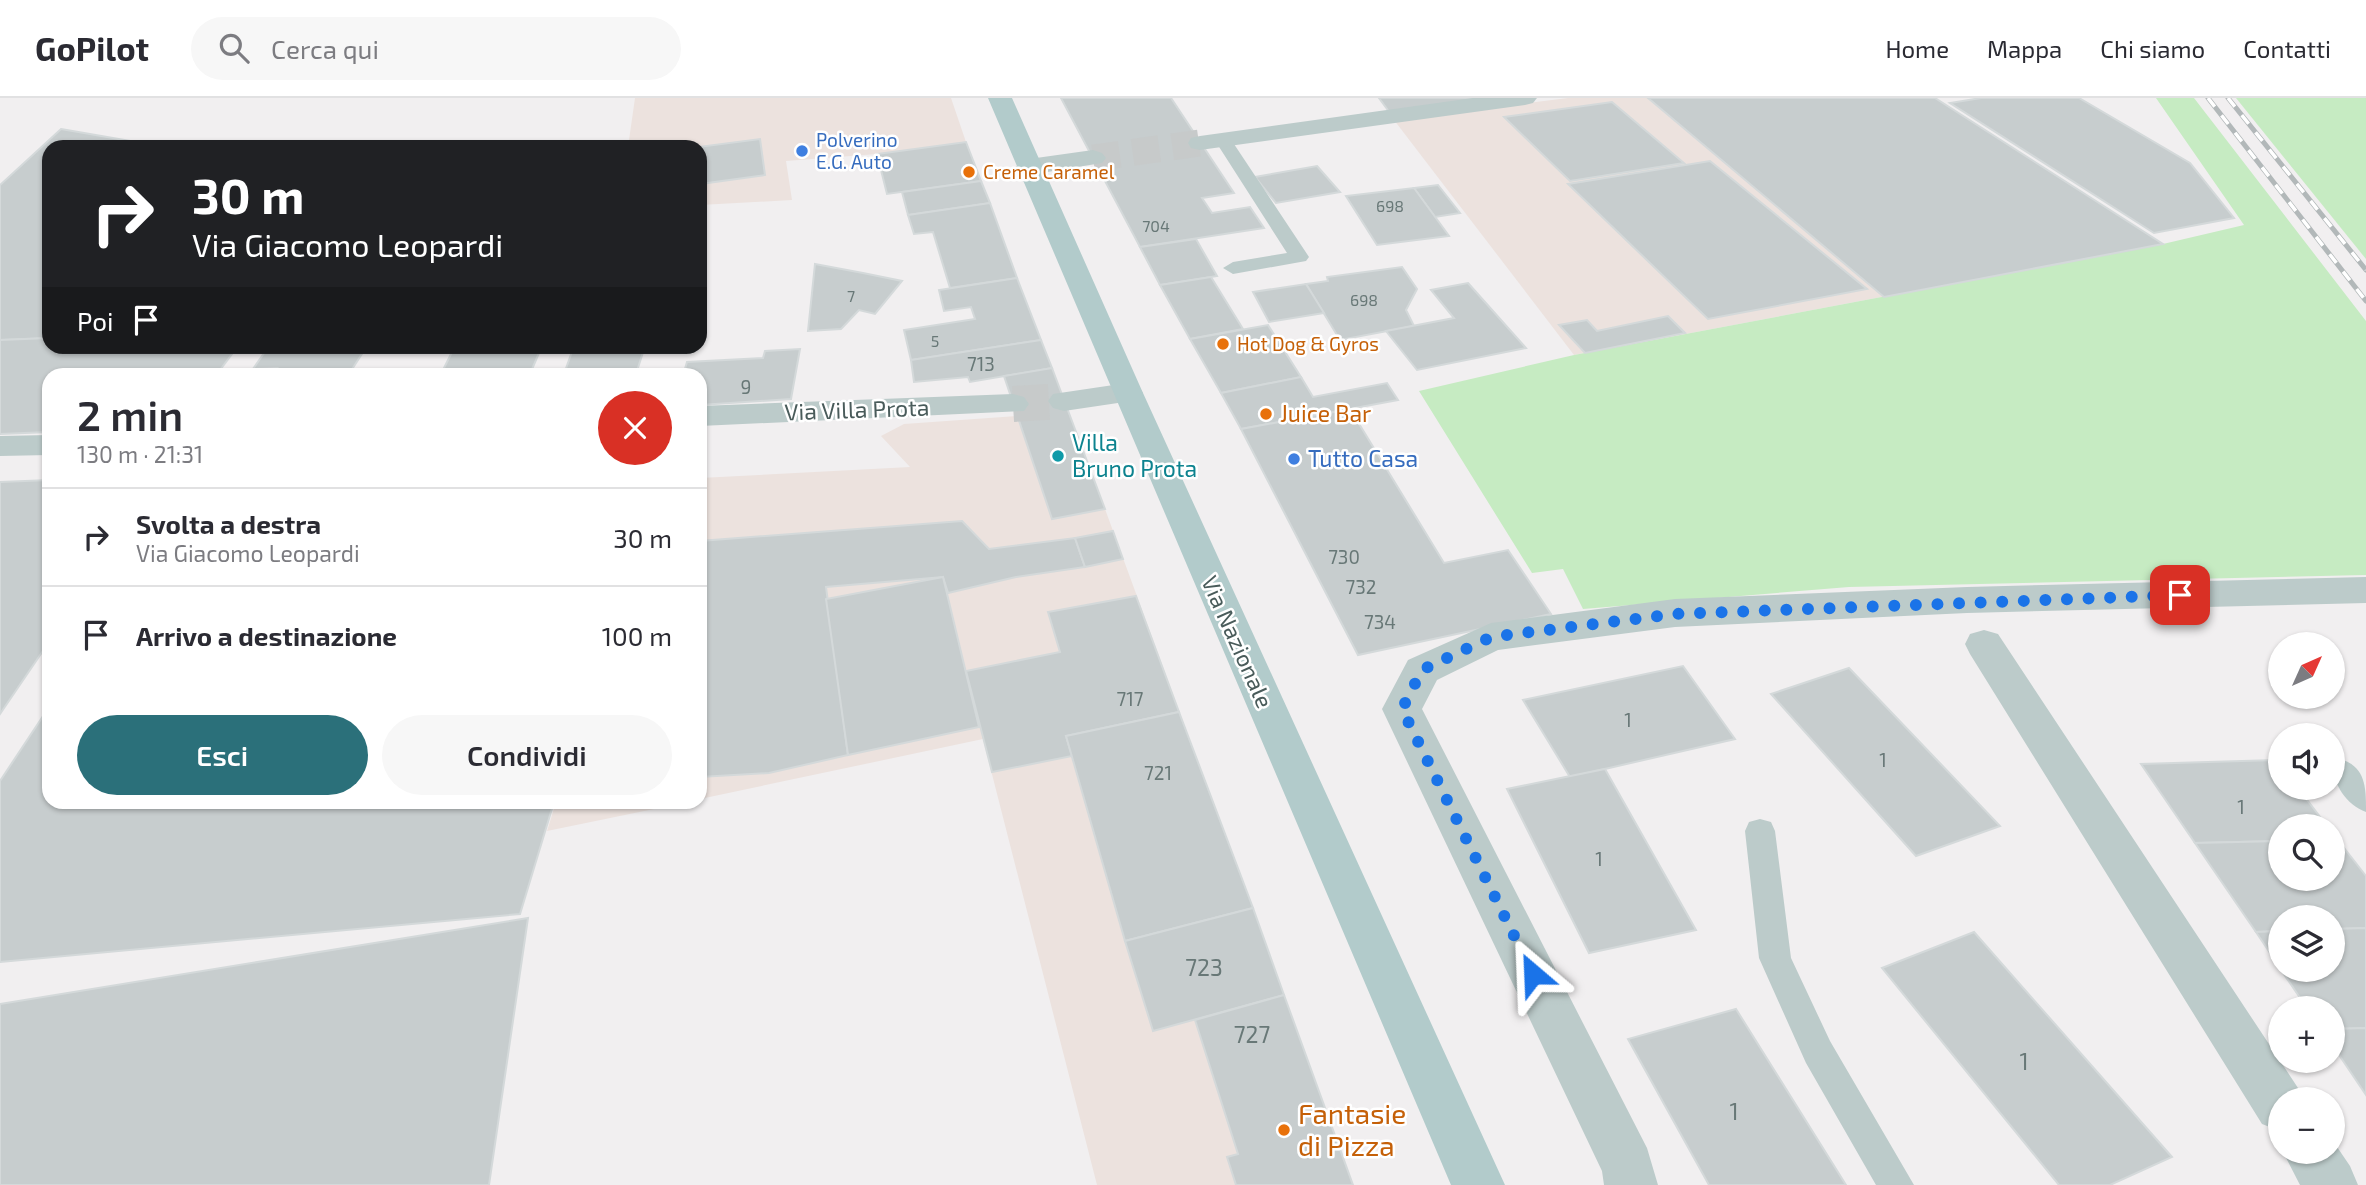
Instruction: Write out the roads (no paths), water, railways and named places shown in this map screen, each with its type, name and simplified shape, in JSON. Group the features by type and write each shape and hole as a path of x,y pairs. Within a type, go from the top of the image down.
{"main road":[{"name":"Via Nazionale","path":"1000,98 1127,393 1478,1185"}],"street":[{"path":"1211,141 1525,98"},
{"path":"1029,167 1093,158"},
{"path":"1063,401 1127,393"},
{"name":"Via Villa Prota","path":"707,416 1013,404"},
{"path":"0,446 42,445"},
{"path":"1631,1185 1628,1167 1402,709 1422,670 1491,637 1675,614 1967,600 2366,590"},
{"path":"1984,644 2268,1087"},
{"path":"2317,1164 2331,1185"}],"lane":[{"path":"1211,141 1299,257 1233,268"},
{"path":"2345,774 2366,800"},
{"path":"1760,831 1775,958 1818,1052 1896,1185"}],"tunnel":[{"path":"1093,158 1200,143"},
{"path":"1013,404 1064,401"}],"railway":[{"path":"2208,98 2366,301"},
{"path":"2228,98 2366,270"}],"place":[{"name":"Polverino E.G. Auto","path":"802,151"},
{"name":"Creme Caramel","path":"969,172"},
{"name":"Hot Dog & Gyros","path":"1223,344"},
{"name":"Juice Bar","path":"1266,414"},
{"name":"Villa Bruno Prota","path":"1058,456"},
{"name":"Tutto Casa","path":"1294,459"},
{"name":"Fantasie di Pizza","path":"1284,1130"}]}
